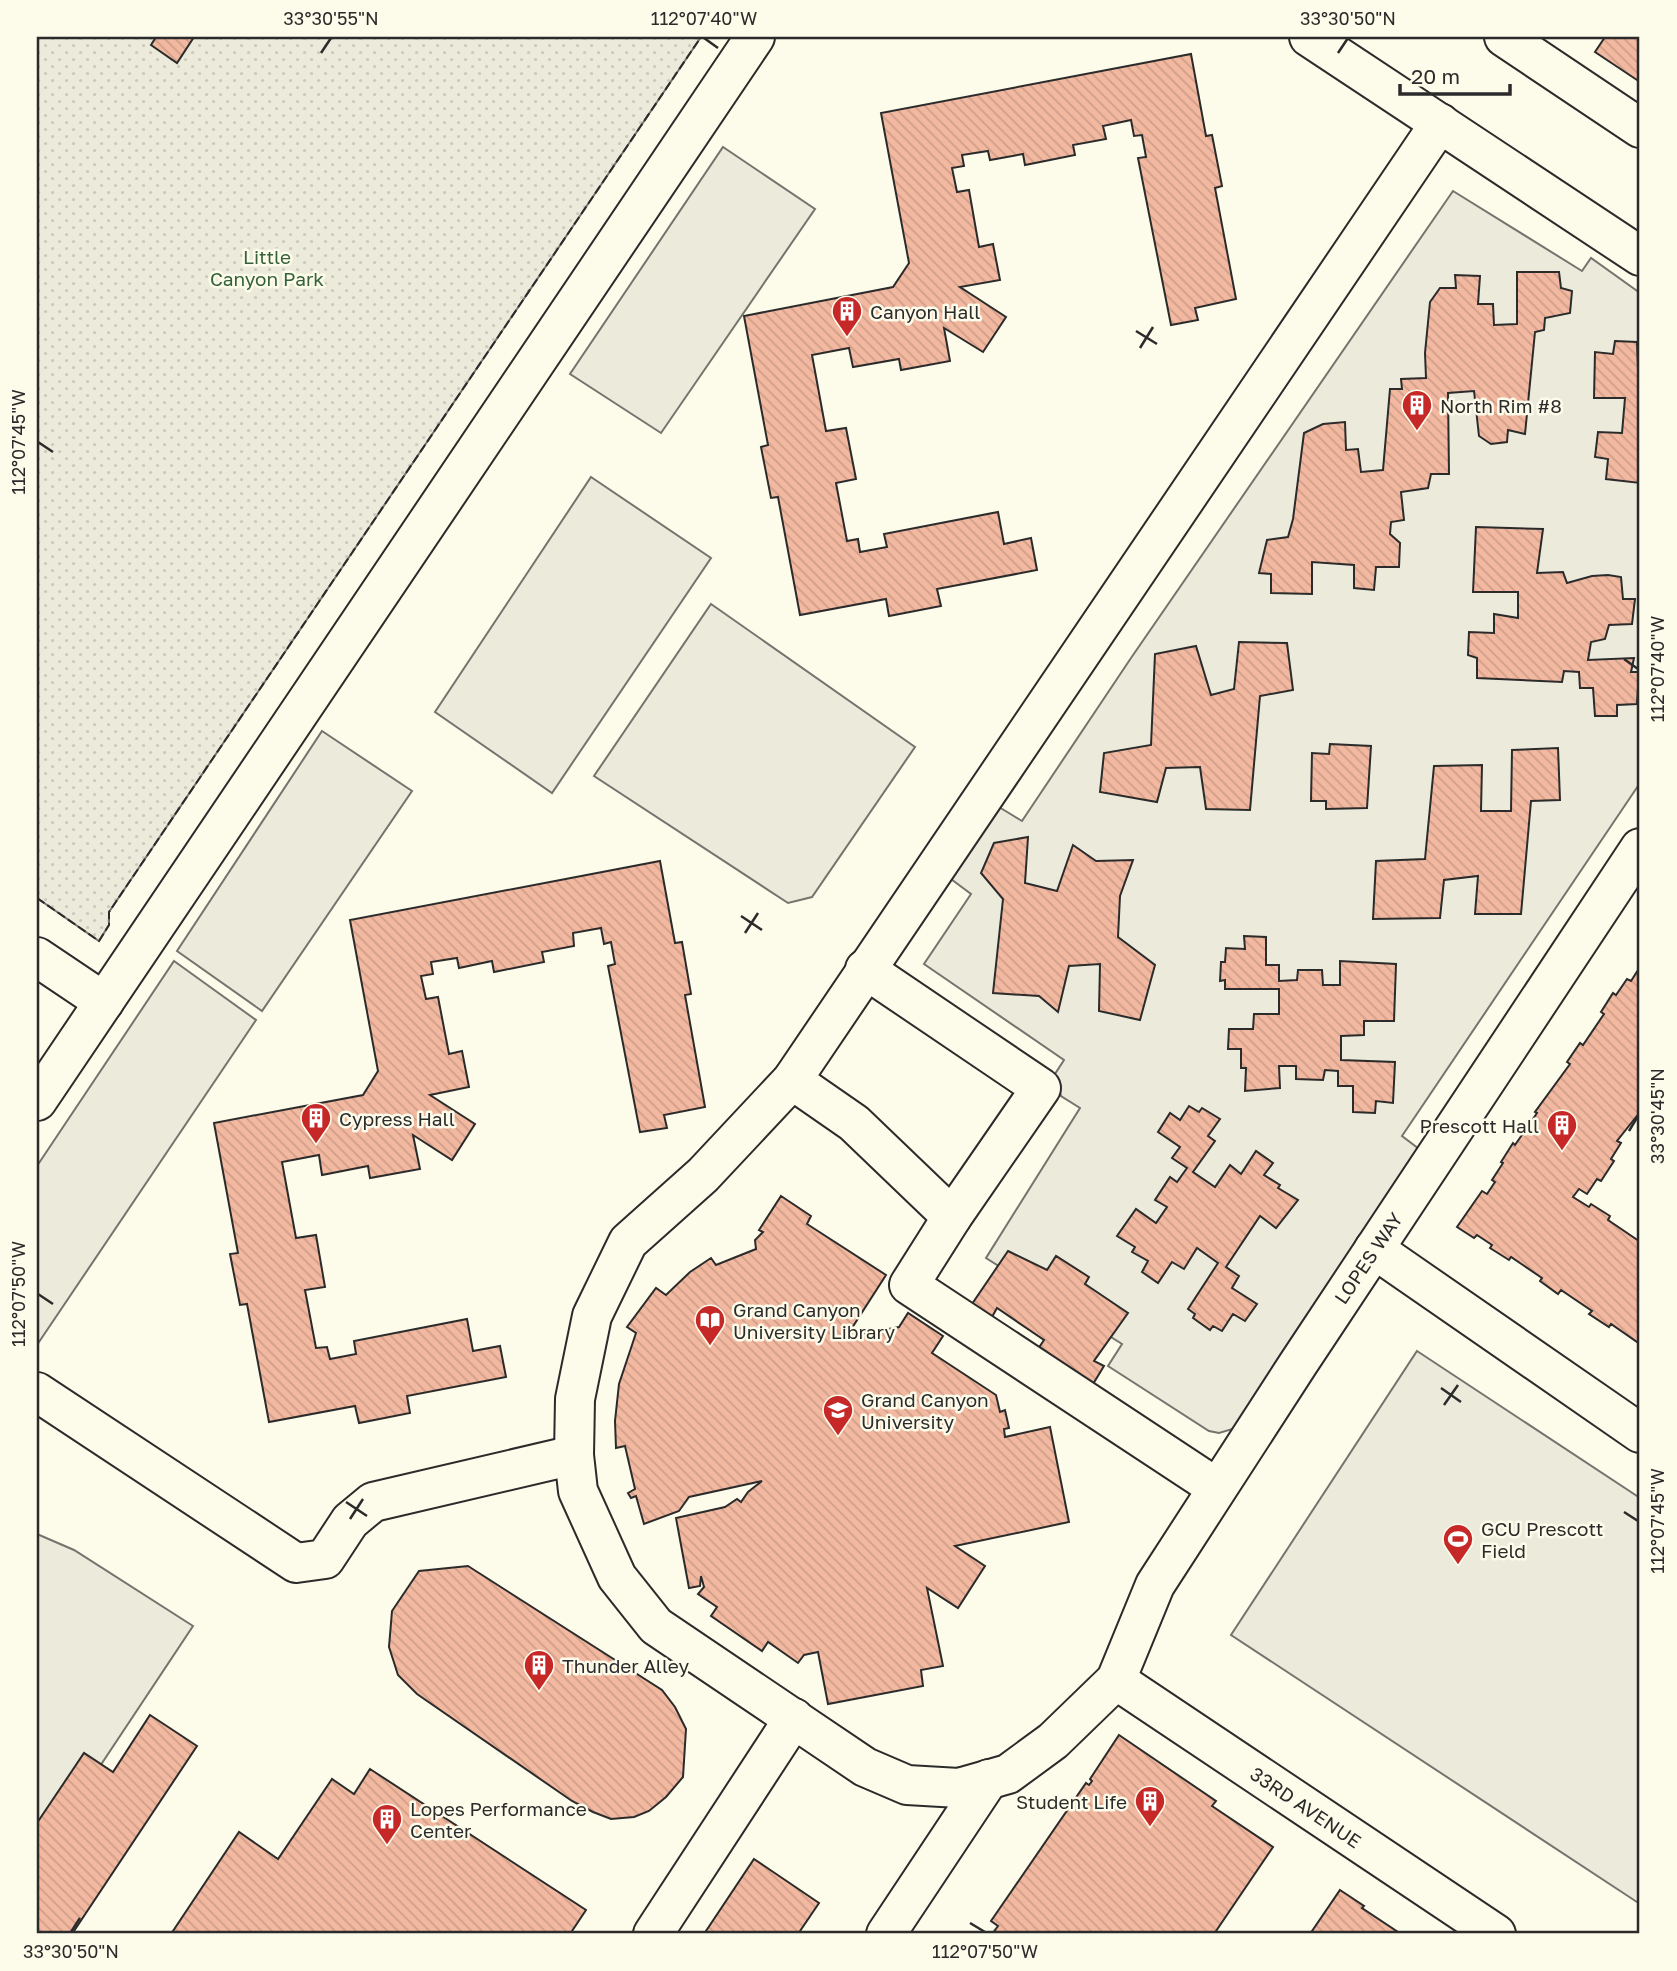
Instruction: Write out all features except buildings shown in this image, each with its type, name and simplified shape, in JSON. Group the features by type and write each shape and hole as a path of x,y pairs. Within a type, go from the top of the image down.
{"street":[{"path":"37,1101 755,37"},
{"path":"1309,37 1640,256"},
{"path":"1504,37 1640,128"},
{"path":"1116,1680 1053,1741 1008,1774 960,1788 907,1785 865,1767 656,1626 617,1577 578,1491 574,1454 575,1399 592,1316 628,1242 703,1175 792,1080 1440,123"},
{"name":"LOPES WAY","path":"1116,1680 1155,1585 1640,848"},
{"path":"37,957 104,1002"},
{"path":"865,969 1041,1088 952,1217 909,1285 1217,1488"},
{"path":"792,1080 854,1124 952,1217"},
{"path":"1374,1249 1640,1433"},
{"path":"37,1392 296,1563 325,1559 350,1521 373,1502 574,1454"},
{"name":"33RD AVENUE","path":"1116,1680 1496,1934"},
{"path":"653,1934 794,1718"},
{"path":"886,1934 989,1779"}],"green space":[{"name":"Little Canyon Park","path":"37,37 701,37 109,912 109,925 99,941 37,898"},
{"path":"723,147 815,209 661,433 570,374"},
{"path":"1453,191 1582,271 1591,258 1640,293 1640,783 1402,1136 1423,1152 1236,1428 1219,1433 1209,1431 1108,1366 1122,1344 986,1258 1080,1108 1061,1096 1055,1074 1064,1060 924,964 971,894 951,879 999,807 1022,821"},
{"path":"591,477 711,558 552,793 435,712"},
{"path":"711,604 915,747 812,897 788,903 594,776"},
{"path":"322,731 412,791 262,1011 177,951"},
{"path":"174,961 256,1020 39,1342 37,1166"},
{"name":"GCU Prescott Field","path":"1417,1351 1640,1498 1640,1904 1231,1635"},
{"path":"37,1534 74,1550 193,1626 37,1861"}],"fence":[{"path":"37,898 99,941 109,925 109,912 701,37"}],"place":[{"name":"Canyon Hall","path":"847,338"},
{"name":"North Rim #8","path":"1417,432"},
{"name":"Cypress Hall","path":"316,1145"},
{"name":"Prescott Hall","path":"1562,1152"},
{"name":"Grand Canyon University Library","path":"710,1347"},
{"name":"Grand Canyon University","path":"838,1437"},
{"name":"GCU Prescott Field","path":"1458,1566"},
{"name":"Thunder Alley","path":"539,1692"},
{"name":"Student Life","path":"1150,1828"},
{"name":"Lopes Performance Center","path":"387,1846"}]}
